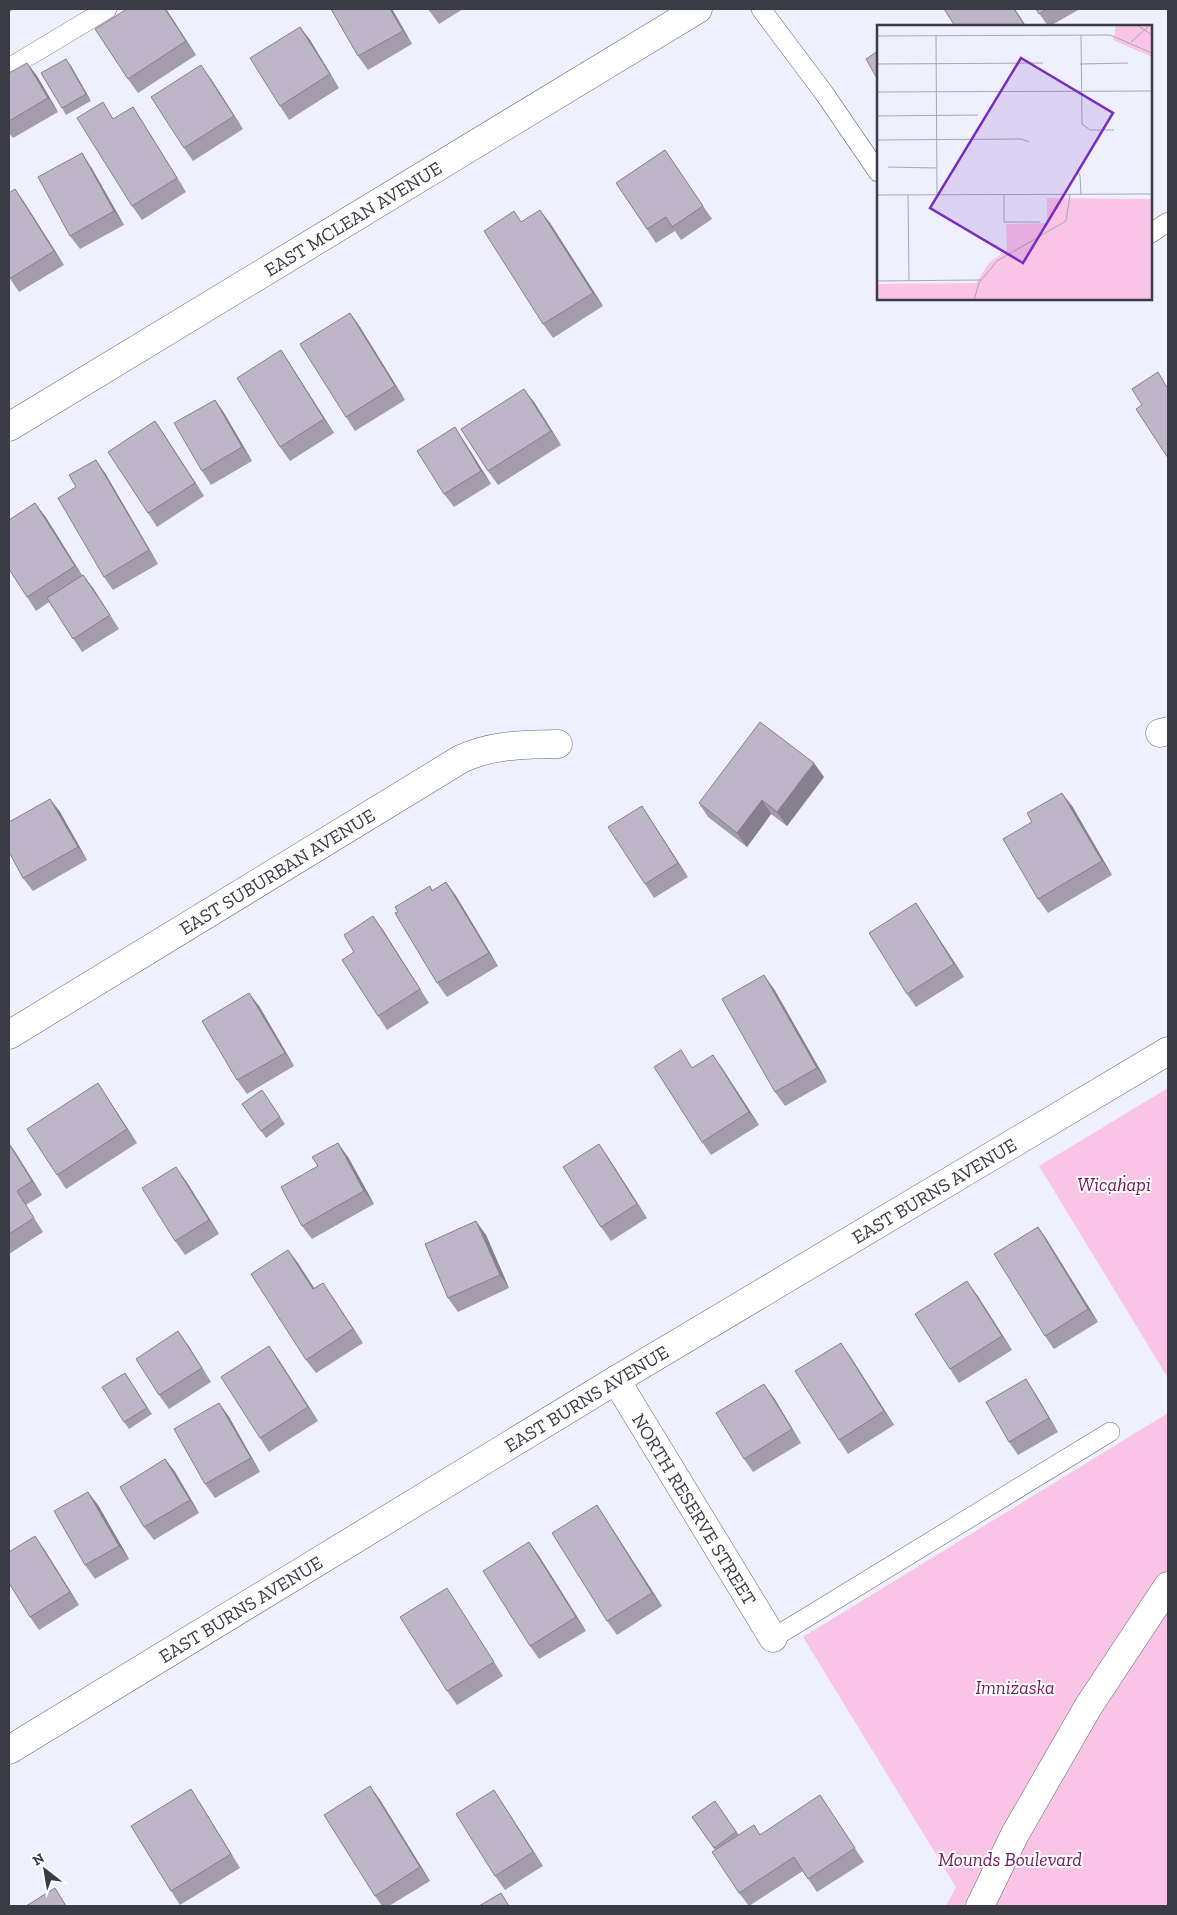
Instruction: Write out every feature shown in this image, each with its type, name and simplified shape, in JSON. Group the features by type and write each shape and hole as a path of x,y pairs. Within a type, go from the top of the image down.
{"street":[{"name":"EAST MCLEAN AVENUE","path":"9,427 698,9"},
{"name":"EAST SUBURBAN AVENUE","path":"9,1035 461,759 498,746 558,744"},
{"name":"EAST BURNS AVENUE","path":"9,1750 616,1380 1168,1051"},
{"name":"NORTH RESERVE STREET","path":"616,1380 773,1638"},
{"path":"980,1906 1015,1834 1088,1707 1168,1586"}],"lane":[{"path":"9,68 107,9"},
{"path":"761,9 819,85 877,171"},
{"path":"1152,231 1168,222"},
{"path":"773,1638 1110,1432"}],"green space":[{"name":"Wic̣aḣapi","path":"1168,1088 1168,1378 1039,1166"},
{"name":"Imniżaska","path":"1168,1413 1168,1906 946,1906 956,1887 803,1637"}],"building":[{"path":"127,9 165,9 186,41 128,79 95,29"},
{"path":"331,9 390,9 403,31 358,56"},
{"path":"944,9 1014,9 1024,25 954,25"},
{"path":"1036,9 1047,9 1039,14"},
{"path":"300,27 330,74 280,106 250,58"},
{"path":"877,52 877,78 866,59"},
{"path":"66,59 86,94 62,108 41,73"},
{"path":"27,63 48,98 9,121 9,73"},
{"path":"201,65 234,116 184,148 151,97"},
{"path":"103,102 113,119 133,107 177,178 132,206 77,118"},
{"path":"665,150 703,206 672,227 666,217 647,229 616,183"},
{"path":"82,153 114,211 70,236 38,177"},
{"path":"15,189 54,251 9,279 9,193"},
{"path":"540,210 593,293 543,324 484,231 514,211 521,222"},
{"path":"350,313 395,386 346,417 300,344"},
{"path":"281,350 324,419 280,447 237,378"},
{"path":"1158,372 1168,389 1168,458 1136,409 1142,405 1132,389"},
{"path":"524,389 551,431 488,471 461,429"},
{"path":"215,400 242,447 202,471 174,423"},
{"path":"155,421 195,483 148,513 108,452"},
{"path":"455,427 481,471 444,494 417,451"},
{"path":"96,460 149,550 104,577 58,498 76,487 69,475"},
{"path":"35,503 75,566 27,597 9,569 9,520"},
{"path":"83,575 110,615 73,639 47,598"},
{"path":"760,722 814,763 777,812 762,800 737,833 699,803"},
{"path":"1062,793 1102,861 1038,899 1003,839 1032,822 1027,813"},
{"path":"50,799 78,847 23,878 9,852 9,822"},
{"path":"642,806 678,863 645,884 608,827"},
{"path":"446,882 489,953 437,983 395,913 398,912 395,907 430,886 432,891"},
{"path":"916,903 954,964 907,994 869,933"},
{"path":"373,916 420,989 378,1016 342,960 354,952 344,935"},
{"path":"764,975 817,1068 775,1092 722,999"},
{"path":"249,993 285,1053 237,1080 202,1021"},
{"path":"681,1050 692,1068 713,1055 749,1112 702,1142 654,1067"},
{"path":"98,1083 127,1129 57,1175 27,1129"},
{"path":"262,1090 280,1117 261,1131 242,1104"},
{"path":"338,1143 364,1191 302,1226 281,1187 318,1166 312,1157"},
{"path":"9,1144 32,1181 17,1191 34,1218 9,1234"},
{"path":"599,1144 637,1204 601,1227 563,1167"},
{"path":"176,1167 209,1220 175,1241 142,1188"},
{"path":"476,1221 500,1275 448,1298 425,1244"},
{"path":"1038,1227 1088,1309 1045,1336 994,1254"},
{"path":"288,1250 313,1289 323,1283 353,1329 306,1360 251,1274"},
{"path":"967,1281 1002,1336 950,1369 915,1314"},
{"path":"178,1331 202,1368 159,1395 136,1359"},
{"path":"841,1343 884,1411 839,1440 795,1371"},
{"path":"269,1346 308,1407 260,1438 221,1377"},
{"path":"125,1373 147,1408 124,1422 102,1387"},
{"path":"1026,1379 1049,1418 1009,1442 986,1402"},
{"path":"764,1384 792,1429 744,1459 716,1413"},
{"path":"219,1403 251,1458 205,1484 174,1429"},
{"path":"165,1459 190,1500 144,1527 120,1487"},
{"path":"88,1492 119,1546 85,1565 54,1511"},
{"path":"597,1505 652,1593 607,1621 552,1533"},
{"path":"35,1536 70,1592 30,1617 9,1583 9,1552"},
{"path":"529,1542 576,1617 530,1646 483,1571"},
{"path":"447,1588 494,1662 447,1691 400,1617"},
{"path":"370,1786 420,1867 375,1896 324,1815"},
{"path":"191,1789 231,1854 171,1891 131,1826"},
{"path":"494,1790 533,1852 495,1876 456,1814"},
{"path":"820,1795 855,1848 808,1879 794,1857 739,1893 712,1852 754,1825 760,1835"},
{"path":"715,1801 736,1832 714,1848 692,1817"},
{"path":"55,1888 66,1906 26,1906"},
{"path":"501,1893 509,1906 479,1906"}],"park label":[{"name":"Mounds Boulevard","path":"1010,1859"}]}
